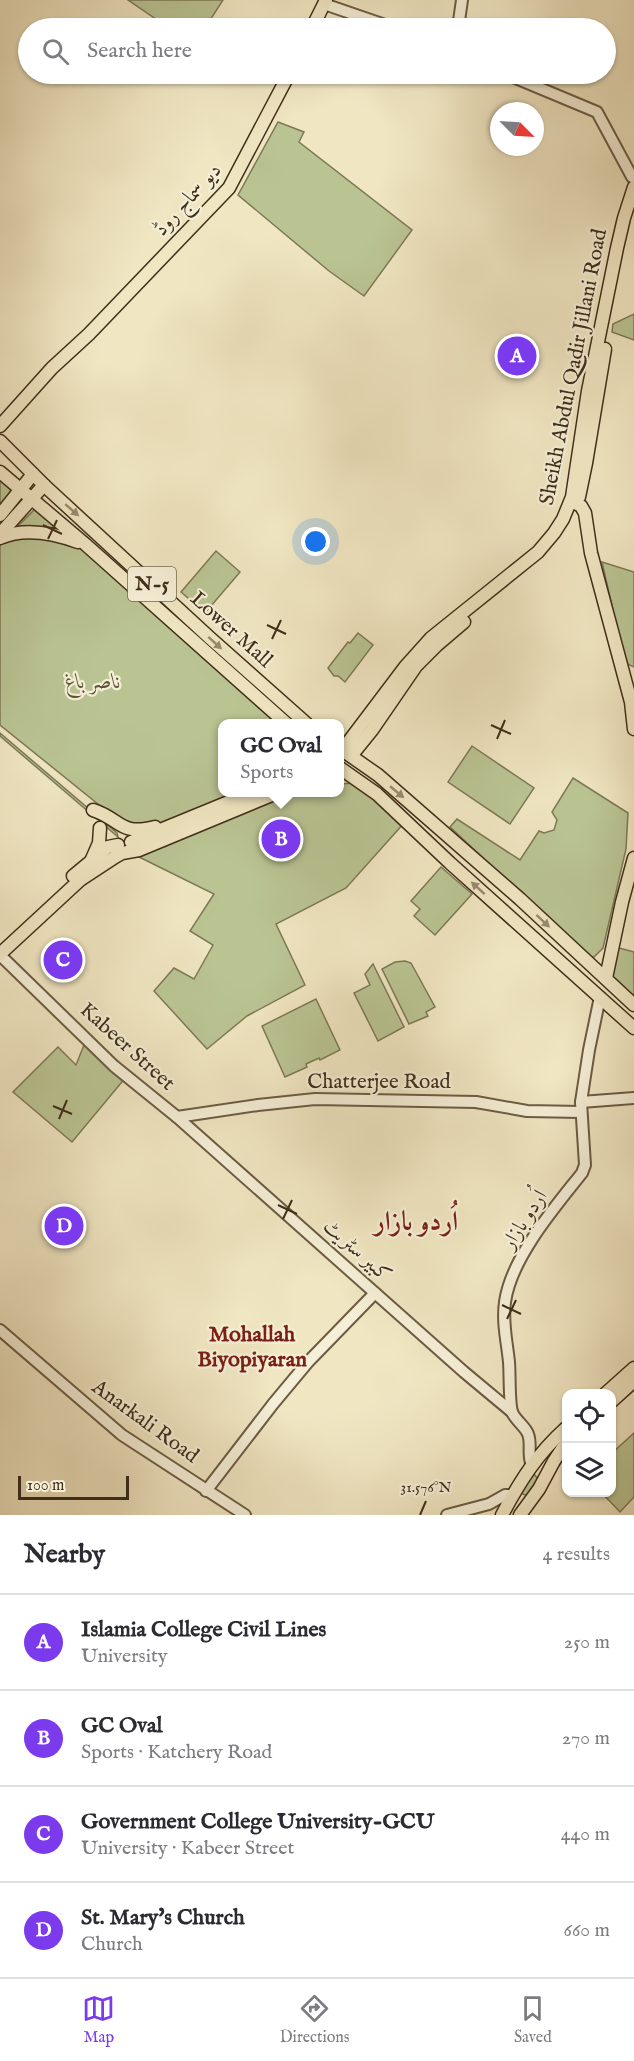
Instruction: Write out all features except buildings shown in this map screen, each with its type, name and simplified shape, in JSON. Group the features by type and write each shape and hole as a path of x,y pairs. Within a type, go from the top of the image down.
{"main road":[{"path":"317,18 325,2"},
{"name":"دیو سماج روڈ","path":"0,426 52,369 89,334 229,188 284,84"},
{"name":"Sheikh Abdul Qadir Jillani Road","path":"344,750 405,668 431,638 542,547 574,502 588,391 609,284 624,218 634,187"},
{"name":"Sheikh Abdul Qadir Jillani Road","path":"344,751 423,659 449,634 547,553 562,533 586,463 616,281 627,225 634,207"},
{"name":"Lower Mall","path":"0,441 44,485 210,638 302,719"},
{"name":"Lower Mall","path":"0,472 282,719"},
{"path":"0,515 33,474"},
{"path":"0,536 44,485"},
{"path":"574,502 584,508 591,553 633,702 634,729"},
{"path":"0,536 28,531 63,537 85,544"},
{"path":"344,732 361,727"},
{"path":"344,754 378,775 520,899 634,1005"},
{"path":"344,771 377,794 634,1028"},
{"path":"344,780 357,780"},
{"path":"0,955 74,884 125,848 241,797"},
{"path":"0,945 108,847 142,849 267,797"},
{"path":"93,810 102,813 117,824 132,829 146,830 177,824"},
{"path":"92,860 99,843 100,828"},
{"path":"606,978 634,858"},
{"path":"507,914 520,899"},
{"path":"583,958 599,961 611,953"},
{"path":"611,1389 634,1368"},
{"path":"616,1397 634,1381"},
{"path":"502,1515 532,1465 562,1433"},
{"path":"520,1515 562,1450"},
{"path":"532,1465 539,1467 546,1474"},
{"path":"512,1495 530,1502"}],"street":[{"path":"459,18 462,0"},
{"path":"325,2 367,18"},
{"path":"530,84 597,112 634,178"},
{"name":"Kabeer Street","path":"0,955 114,1066 177,1117"},
{"name":"اُردو بازار","path":"532,1465 529,1436 512,1412 504,1323 505,1301 521,1259 544,1221 582,1173 586,1156 581,1107 589,1050 600,997"},
{"name":"Chatterjee Road","path":"177,1117 258,1105 315,1100 476,1102 527,1111 581,1107 634,1098"},
{"name":"کبیر سٹریٹ","path":"177,1117 512,1412"},
{"path":"206,1491 308,1362 375,1293"},
{"name":"Anarkali Road","path":"0,1330 122,1435 245,1515"},
{"path":"447,1515 489,1504 505,1495 512,1495"}],"green space":[{"path":"128,0 223,0 211,18 154,18"},
{"path":"278,122 304,132 299,142 412,230 364,296 329,271 238,195"},
{"path":"634,314 634,340 612,332 613,324"},
{"path":"0,477 12,492 0,505"},
{"path":"37,507 70,534 16,528"},
{"name":"ناصر باغ","path":"27,535 76,543 272,719 218,719 218,797 232,797 166,822 136,827 124,825 0,725 0,545 8,540"},
{"path":"216,551 240,572 205,613 181,592"},
{"path":"602,562 634,572 634,667 625,663"},
{"path":"358,633 373,645 345,682 338,676 334,676 328,668"},
{"path":"0,733 117,833 118,837 0,736"},
{"path":"472,746 534,788 510,824 448,782"},
{"path":"573,778 628,813 626,849 603,948 594,957 589,957 450,827 457,819 520,860 539,831 544,833 554,830 557,820 552,812"},
{"path":"354,783 404,823 346,888 276,924 305,985 247,1016 207,1049 154,991 174,968 194,979 213,945 190,931 214,894 133,854 281,797 344,797 344,784"},
{"path":"441,867 472,894 435,935 414,916 420,909 411,901"},
{"path":"612,946 634,952 634,1005 606,978"},
{"path":"395,962 411,963 435,1007 426,1012 428,1016 409,1024 382,969"},
{"path":"373,964 404,1027 378,1041 354,993 370,985 365,974"},
{"path":"316,999 340,1050 306,1064 307,1067 285,1077 262,1026"},
{"path":"86,1040 126,1077 72,1142 13,1092 58,1047 76,1065"},
{"path":"634,1433 634,1497 620,1512 606,1497 616,1497 616,1449"},
{"path":"533,1473 539,1480 528,1496 520,1493"}],"place":[{"name":"Islamia College Civil Lines","path":"517,356"},
{"name":"GC Oval","path":"281,839"},
{"name":"Government College University-GCU","path":"63,960"},
{"name":"St. Mary's Church","path":"64,1226"}],"district":[{"name":"اُردو بازار","path":"416,1223"},
{"name":"Mohallah Biyopiyaran","path":"252,1348"}]}
